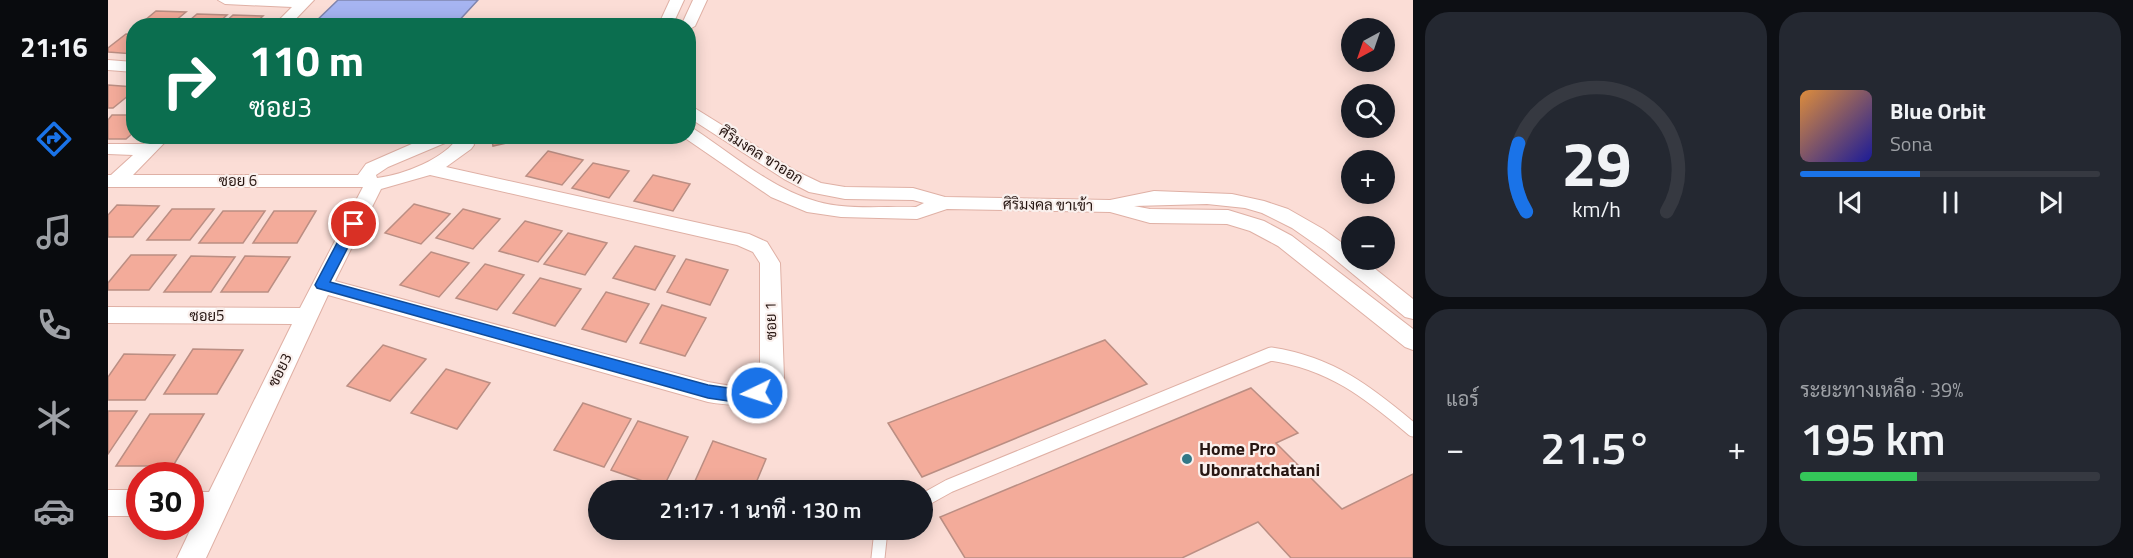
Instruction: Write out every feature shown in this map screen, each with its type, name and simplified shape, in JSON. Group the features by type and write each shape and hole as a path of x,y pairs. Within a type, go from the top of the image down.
{"street":[{"path":"225,0 305,2"},
{"path":"669,18 677,0"},
{"path":"692,18 700,0"},
{"path":"288,18 305,2"},
{"path":"108,65 126,66"},
{"name":"ศิริมงคล ขาออก","path":"696,114 790,175 816,188 845,193 913,194 945,202"},
{"name":"ศิริมงคล ขาเข้า","path":"696,138 778,193 807,206 841,211 917,213 945,202 1110,206 1150,216 1228,217 1257,226 1285,241 1403,323 1413,341"},
{"path":"112,181 155,144"},
{"name":"ซอย3","path":"204,503 307,316 371,182 367,175 372,168 382,162 426,144"},
{"name":"ซอย 6","path":"112,181 395,181 459,151 465,144"},
{"path":"108,149 149,150"},
{"name":"ซอย 1","path":"322,285 708,392 742,396 757,393 767,386 772,378 770,263 766,254 752,242 426,168"},
{"path":"1110,206 1134,197 1211,197 1245,202 1280,213 1312,232 1413,311"},
{"name":"ซอย5","path":"108,315 307,316"},
{"path":"108,503 126,503"},
{"name":"ซอย3","path":"191,558 195,540"}],"lane":[{"path":"933,495 949,486 1270,354 1298,357 1344,377 1381,403 1413,430"},
{"path":"878,558 880,540"}],"water":[{"path":"338,0 478,0 461,18 319,18"}],"building":[{"path":"156,11 186,12 179,18 148,18"},
{"path":"197,14 227,15 224,18 192,18"},
{"path":"233,15 263,16 261,18 230,18"},
{"path":"126,34 126,53 108,52 108,48"},
{"path":"108,85 126,86 126,97 113,108 108,108"},
{"path":"112,115 126,115 126,139 108,139 108,120"},
{"path":"548,151 583,160 562,185 526,176"},
{"path":"593,163 629,171 609,198 572,188"},
{"path":"653,175 690,184 673,211 634,201"},
{"path":"414,204 450,214 421,244 385,233"},
{"path":"117,205 159,206 133,237 108,237 108,215"},
{"path":"172,209 214,209 190,240 147,240"},
{"path":"463,209 500,219 473,249 436,238"},
{"path":"223,211 265,211 243,243 199,243"},
{"path":"274,211 316,211 297,243 253,243"},
{"path":"525,221 562,231 538,262 499,251"},
{"path":"568,233 607,243 585,275 544,264"},
{"path":"635,246 675,256 655,290 613,278"},
{"path":"431,252 469,263 439,297 400,285"},
{"path":"131,255 176,255 149,290 108,290 108,283"},
{"path":"191,256 235,257 211,292 164,292"},
{"path":"245,256 290,257 268,292 221,292"},
{"path":"686,259 728,270 710,305 667,292"},
{"path":"485,264 524,275 497,310 456,298"},
{"path":"540,278 581,289 555,326 513,313"},
{"path":"606,292 649,304 626,342 582,329"},
{"path":"662,305 706,318 685,356 640,343"},
{"path":"1105,340 1147,384 922,477 888,423"},
{"path":"383,345 426,359 390,401 347,386"},
{"path":"193,349 243,350 217,394 164,394"},
{"path":"124,354 175,355 145,400 108,400 108,377"},
{"path":"446,369 490,383 457,429 411,413"},
{"name":"Home Pro Ubonratchatani","path":"1251,388 1298,433 1276,443 1342,509 1413,474 1413,558 1291,558 1258,522 1182,558 965,558 940,517"},
{"path":"583,403 631,419 604,467 554,450"},
{"path":"108,411 137,411 108,454"},
{"path":"150,414 204,414 175,462 126,462 126,466 116,466"},
{"path":"638,421 688,437 667,480 640,480 611,470"},
{"path":"713,441 766,459 757,480 695,480"}],"place":[{"name":"Home Pro Ubonratchatani","path":"1187,459"}],"route":[{"path":"354,224 322,285 708,392 742,396 757,393"}]}
